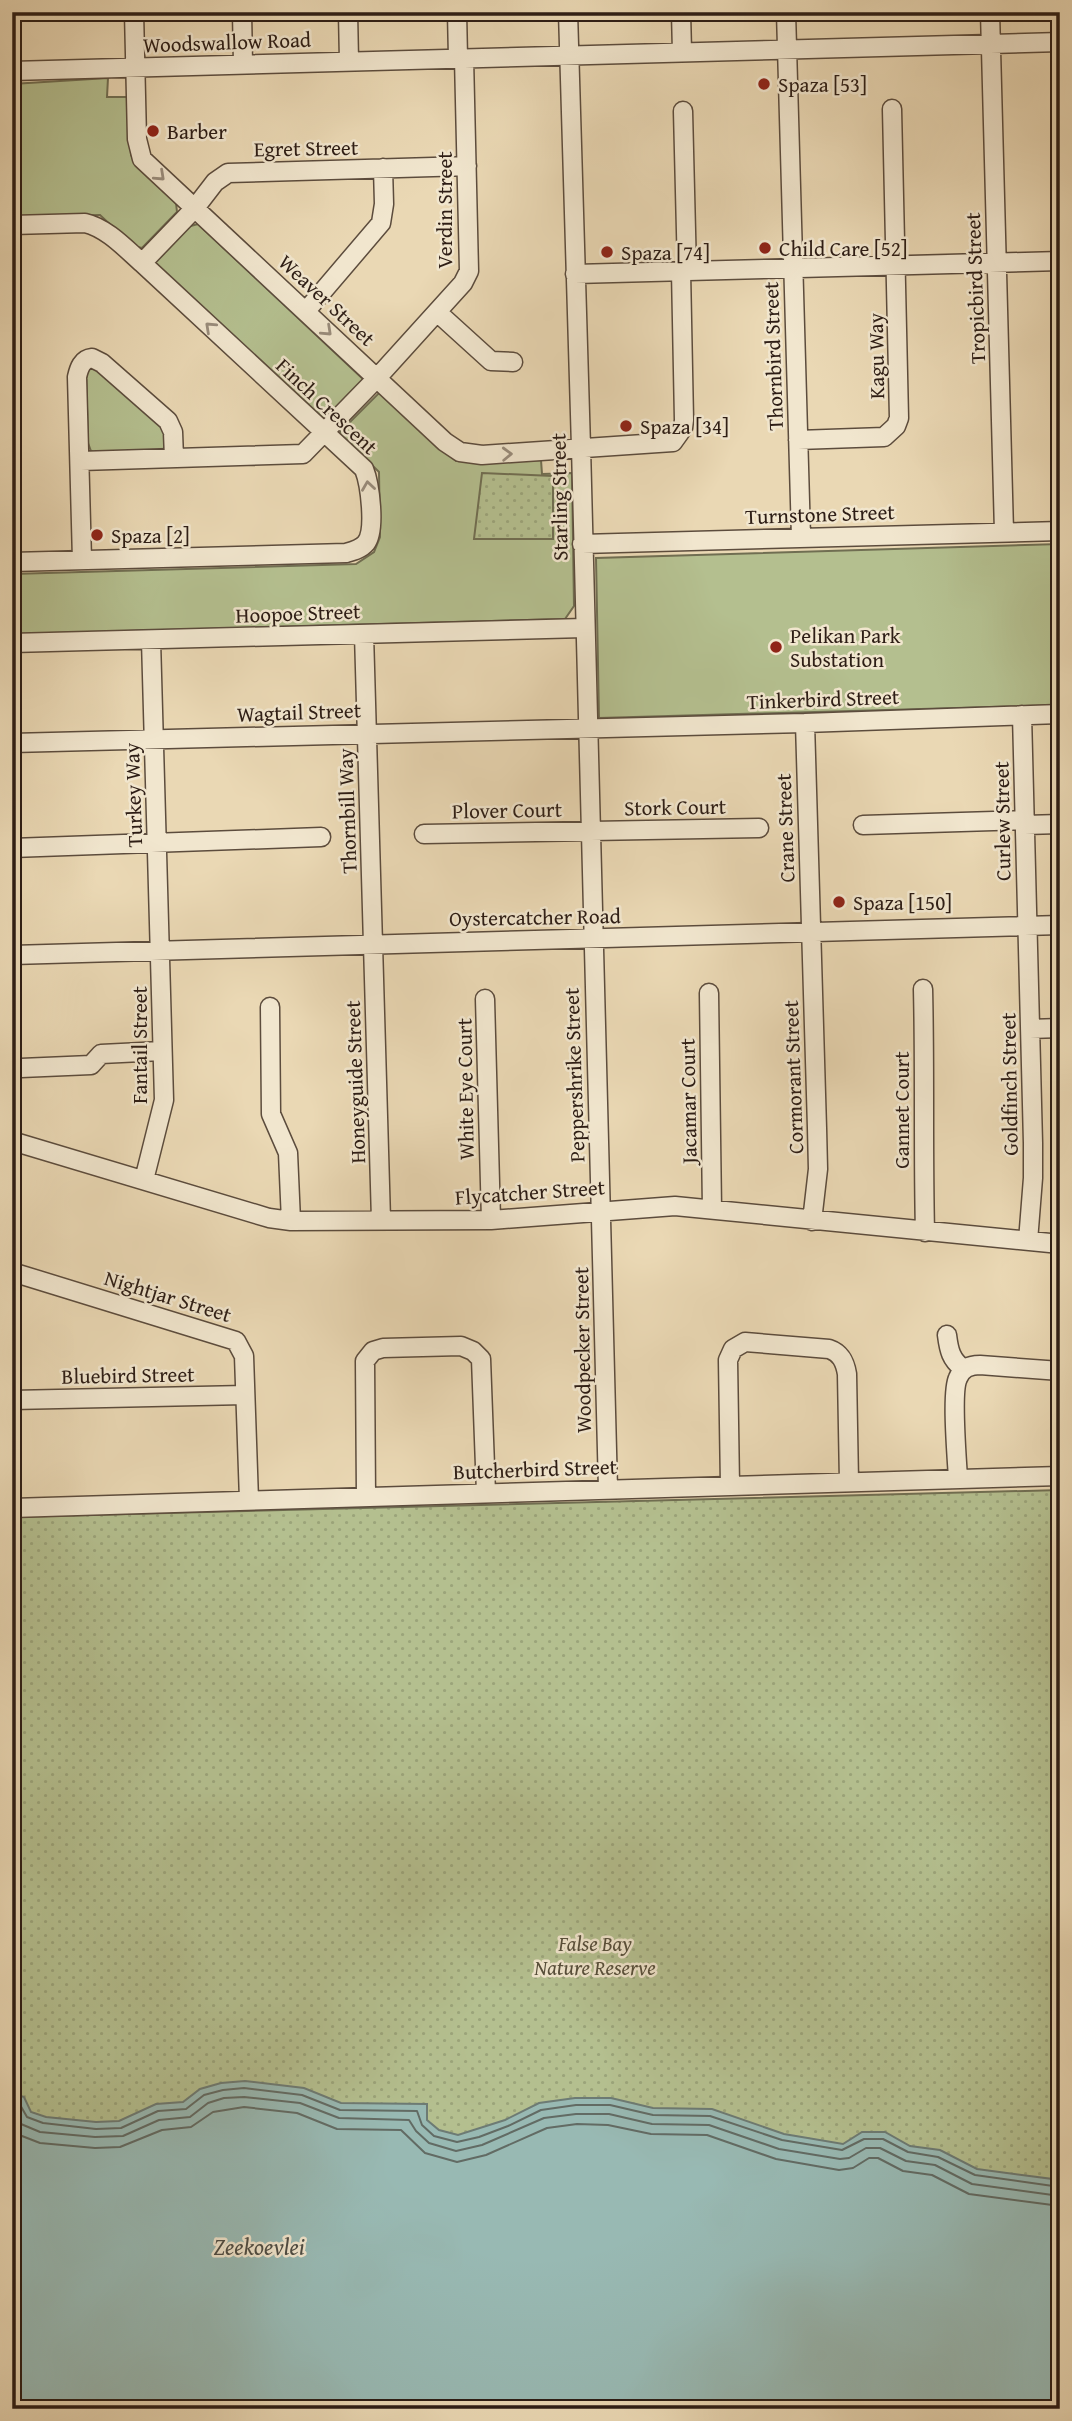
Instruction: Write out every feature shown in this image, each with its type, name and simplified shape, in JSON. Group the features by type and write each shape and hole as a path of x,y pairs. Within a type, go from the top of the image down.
{"street":[{"name":"Weaver Street","path":"134,12 137,139 142,159 445,442 460,452 469,455 566,451 581,447 659,444 673,442 678,438 684,420 684,271"},
{"path":"242,12 243,64"},
{"path":"348,12 349,61"},
{"name":"Verdin Street","path":"81,461 303,454 463,284 469,271 467,166 457,12"},
{"name":"Starling Street","path":"568,12 592,938"},
{"path":"681,12 682,52"},
{"name":"Thornbird Street","path":"786,12 801,537"},
{"name":"Tropicbird Street","path":"990,12 1004,532"},
{"name":"Woodswallow Road","path":"12,71 1060,42"},
{"name":"Kagu Way","path":"798,440 884,437 896,426 899,410 892,109"},
{"path":"683,111 684,271"},
{"name":"Egret Street","path":"142,263 195,208 215,182 228,173 467,166"},
{"path":"306,311 380,223 384,204 383,169"},
{"name":"Finch Crescent","path":"12,225 95,225 142,263 365,470 369,481 370,534 367,542 358,550 346,553 12,562"},
{"path":"575,274 1060,261"},
{"path":"437,312 491,361 513,362"},
{"path":"82,560 77,377 82,363 92,358 102,363 168,421 173,432 174,458"},
{"name":"Turnstone Street","path":"582,544 1060,531"},
{"name":"Hoopoe Street","path":"12,643 584,628"},
{"name":"Thornbill Way","path":"365,634 374,944"},
{"name":"Turkey Way","path":"151,639 160,950"},
{"name":"Tinkerbird Street","path":"587,727 1060,714"},
{"name":"Curlew Street","path":"1022,715 1027,926"},
{"name":"Crane Street","path":"805,723 811,932"},
{"name":"Wagtail Street","path":"12,743 587,727"},
{"path":"863,825 1025,822 1060,824"},
{"name":"Stork Court","path":"591,832 759,828"},
{"name":"Plover Court","path":"424,834 591,832"},
{"path":"12,848 321,837"},
{"name":"Oystercatcher Road","path":"12,955 1060,925"},
{"name":"Goldfinch Street","path":"1027,926 1033,1178 1028,1241"},
{"name":"Cormorant Street","path":"811,932 818,1155 812,1221"},
{"name":"Peppershrike Street","path":"592,938 602,1210"},
{"name":"Honeyguide Street","path":"374,944 382,1220"},
{"name":"Fantail Street","path":"144,1180 164,1100 160,950"},
{"name":"Gannet Court","path":"923,989 925,1232"},
{"name":"Jacamar Court","path":"709,993 712,1209"},
{"name":"White Eye Court","path":"485,999 491,1220"},
{"path":"270,1007 271,1114 288,1153 291,1221"},
{"path":"1030,1029 1060,1028"},
{"path":"21,1068 91,1065 101,1054 162,1051"},
{"name":"Flycatcher Street","path":"12,1141 269,1219 491,1220 675,1206 1060,1244"},
{"name":"Woodpecker Street","path":"602,1210 608,1489"},
{"name":"Nightjar Street","path":"12,1272 236,1341 244,1356 248,1500"},
{"path":"947,1335 949,1352 963,1369"},
{"path":"730,1486 728,1360 733,1349 746,1342 829,1349 835,1351 843,1360 847,1374 849,1482"},
{"path":"366,1497 365,1361 370,1353 383,1348 461,1346 473,1351 481,1359 486,1493"},
{"path":"958,1479 955,1385 963,1369 974,1364 1060,1371"},
{"name":"Bluebird Street","path":"12,1401 245,1395"},
{"name":"Butcherbird Street","path":"12,1507 1060,1476"}],"green space":[{"path":"108,78 107,97 129,97 131,155 138,167 176,203 177,212 142,248 133,246 100,215 12,217 12,84"},
{"path":"198,224 364,380 323,420 152,264 187,227"},
{"path":"95,366 164,429 165,447 161,452 97,454 91,451 88,443 86,371"},
{"path":"379,393 456,461 541,460 542,474 572,473 574,606 565,619 12,634 12,574 356,564 374,552 380,537 379,472 339,433"},
{"path":"482,473 553,476 553,539 474,539"},
{"path":"1060,544 1060,705 599,718 596,558"},
{"name":"False Bay Nature Reserve","path":"1060,1490 1060,2409 12,2409 12,1517"}],"water":[{"name":"Zeekoevlei","path":"245,2081 304,2088 341,2103 427,2104 427,2120 439,2130 458,2135 505,2120 539,2103 575,2098 611,2098 653,2108 712,2109 784,2134 843,2144 862,2132 885,2132 910,2146 940,2150 977,2169 1060,2180 1060,2409 12,2409 12,2093 24,2097 31,2112 46,2117 96,2122 119,2121 156,2104 183,2102 200,2089 221,2083"}],"place":[{"name":"Spaza [53]","path":"764,84"},
{"name":"Barber","path":"153,131"},
{"name":"Child Care [52]","path":"765,248"},
{"name":"Spaza [74]","path":"607,252"},
{"name":"Spaza [34]","path":"626,426"},
{"name":"Spaza [2]","path":"97,535"},
{"name":"Pelikan Park Substation","path":"776,647"},
{"name":"Spaza [150]","path":"839,902"}]}
